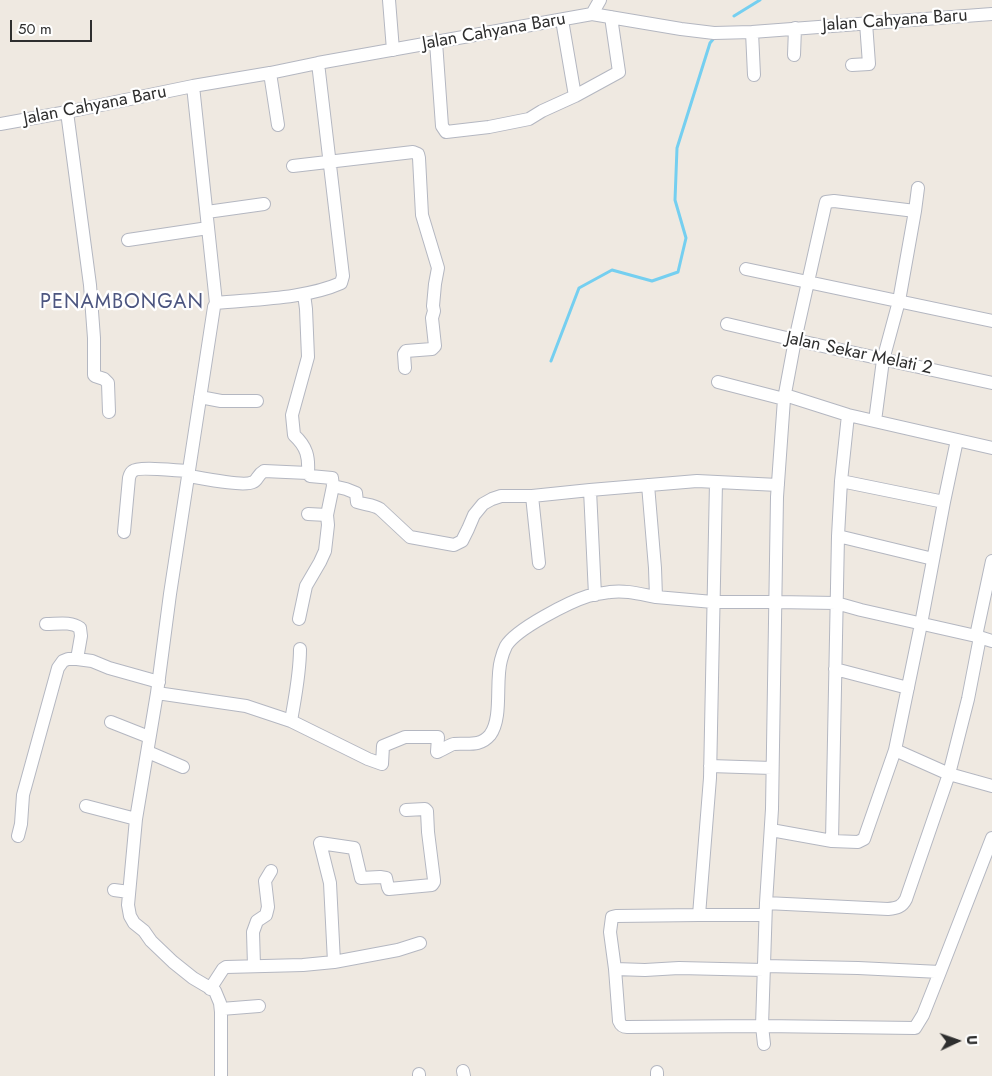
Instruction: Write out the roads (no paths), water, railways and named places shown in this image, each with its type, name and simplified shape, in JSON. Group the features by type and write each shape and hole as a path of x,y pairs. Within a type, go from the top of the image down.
{"street":[{"path":"389,0 393,50"},
{"path":"592,14 600,0"},
{"name":"Jalan Cahyana Baru","path":"0,124 194,86 270,74 318,63 592,14 714,33 752,32 992,14"},
{"path":"436,42 442,126 446,132 489,127 529,119 618,72 611,16"},
{"path":"562,20 575,96"},
{"path":"852,65 869,64 866,23"},
{"path":"794,55 795,28"},
{"path":"752,32 754,75"},
{"path":"216,303 304,294 341,283 343,276 318,63"},
{"path":"270,74 278,125"},
{"path":"194,86 216,303 170,594 158,688 136,819 128,909 134,923 144,931 151,941 173,962 217,995 221,1009 221,1076"},
{"path":"68,112 90,286 94,338 94,376 107,380 109,412"},
{"path":"293,166 413,152 418,154 422,215 438,268 432,318 435,346 432,349 406,351 404,354 405,368"},
{"path":"875,421 883,360 899,301 918,188"},
{"path":"764,1044 762,1026 771,830 778,485 784,397 826,202 834,201 915,211"},
{"path":"206,212 264,204"},
{"path":"128,240 208,228"},
{"path":"746,268 992,322"},
{"path":"304,294 308,357 292,415 294,435 302,442 306,450 308,474"},
{"name":"Jalan Sekar Melati 2","path":"727,324 992,383"},
{"path":"718,382 784,397 848,415 992,448"},
{"path":"200,397 221,401 257,401"},
{"path":"832,841 838,536 841,480 848,415"},
{"path":"771,830 832,841 858,842 864,839 895,750 922,624 957,440"},
{"path":"124,532 129,478 133,471 142,469 189,474 238,484 251,484 264,471 308,474 310,476 332,478 333,486 327,515 328,525 325,550 306,586 299,619"},
{"path":"841,480 944,502"},
{"path":"333,486 356,493 357,502 380,509 410,537 454,545 462,541 474,515 483,504 501,496 532,496 697,481 778,485"},
{"path":"699,915 710,766 716,482"},
{"path":"648,485 655,568 661,597"},
{"path":"590,490 595,595"},
{"path":"532,496 539,563"},
{"path":"308,514 327,515"},
{"path":"838,536 934,559"},
{"path":"992,561 983,638 949,774 903,905 888,909 766,909 699,915 612,917 610,932 619,1022 623,1027 915,1028 923,1015 992,838"},
{"path":"18,836 23,796 58,668 63,661 68,659 92,661 158,688 246,706 291,721 382,764 383,746 405,738 438,737 437,752 452,744 476,744 483,742 494,728 497,713 500,661 507,645 517,634 571,603 588,596 612,592 631,592 713,602 836,603 983,638"},
{"path":"46,624 73,624 80,628 81,636 77,659"},
{"path":"291,721 300,662 300,649"},
{"path":"835,670 908,688"},
{"path":"111,722 150,737"},
{"path":"895,750 949,774 992,786"},
{"path":"148,752 183,767"},
{"path":"710,766 772,768"},
{"path":"86,806 136,819"},
{"path":"334,962 330,883 320,843 354,848 361,878 386,878 389,889 432,885 434,880 427,811 425,809 406,810"},
{"path":"254,966 253,932 257,921 266,915 268,907 265,881 271,871"},
{"path":"114,890 129,892"},
{"path":"210,989 226,967 303,965 334,962 420,944"},
{"path":"615,969 858,968 940,972"},
{"path":"221,1009 259,1006"}],"waterway":[{"path":"734,16 760,0"},
{"path":"551,361 579,288 612,270 652,281 678,272 686,238 675,200 677,148 710,43 715,37"}],"district":[{"name":"PENAMBONGAN","path":"122,303"}]}
